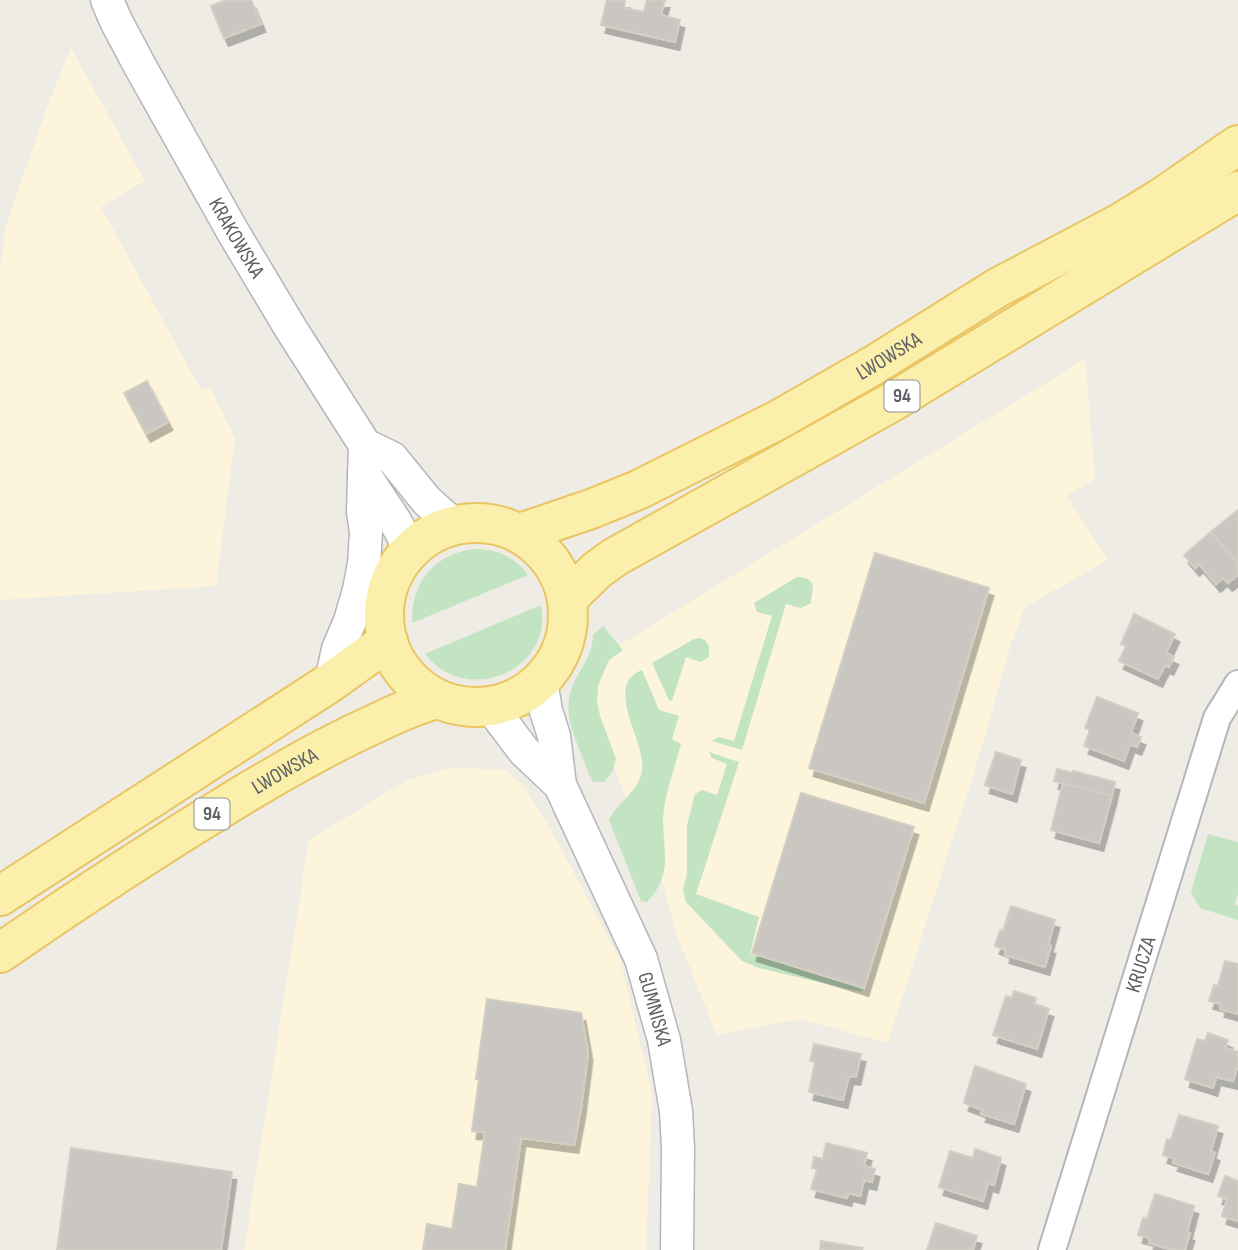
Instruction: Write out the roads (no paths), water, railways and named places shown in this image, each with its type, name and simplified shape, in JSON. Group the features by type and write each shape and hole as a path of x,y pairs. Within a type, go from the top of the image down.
{"main road":[{"name":"LWOWSKA","path":"520,533 638,490 778,420 874,365 997,288 1122,222 1238,145"},
{"name":"LWOWSKA","path":"567,599 615,557 892,402 1238,191"},
{"name":"94","path":"492,525 520,533 537,546 562,580 568,617 561,652 541,681 504,703 464,706 437,699 417,685 403,670 388,641 385,625 387,593 400,564 424,540 455,526 492,525"},
{"name":"94","path":"0,896 331,682 388,641"},
{"name":"LWOWSKA","path":"0,953 69,905 281,772 412,706 437,699"}],"street":[{"name":"KRAKOWSKA","path":"107,0 204,182 364,459 411,551"},
{"path":"331,682 338,649 359,590 364,564 364,459 392,458 427,501 455,526"},
{"path":"541,681 554,736 561,785"},
{"name":"KRUCZA","path":"1052,1250 1217,718 1238,684"},
{"path":"490,706 524,751 561,785"},
{"name":"GUMNISKA","path":"561,785 636,948 657,1012 670,1068 676,1111 677,1250"}]}
